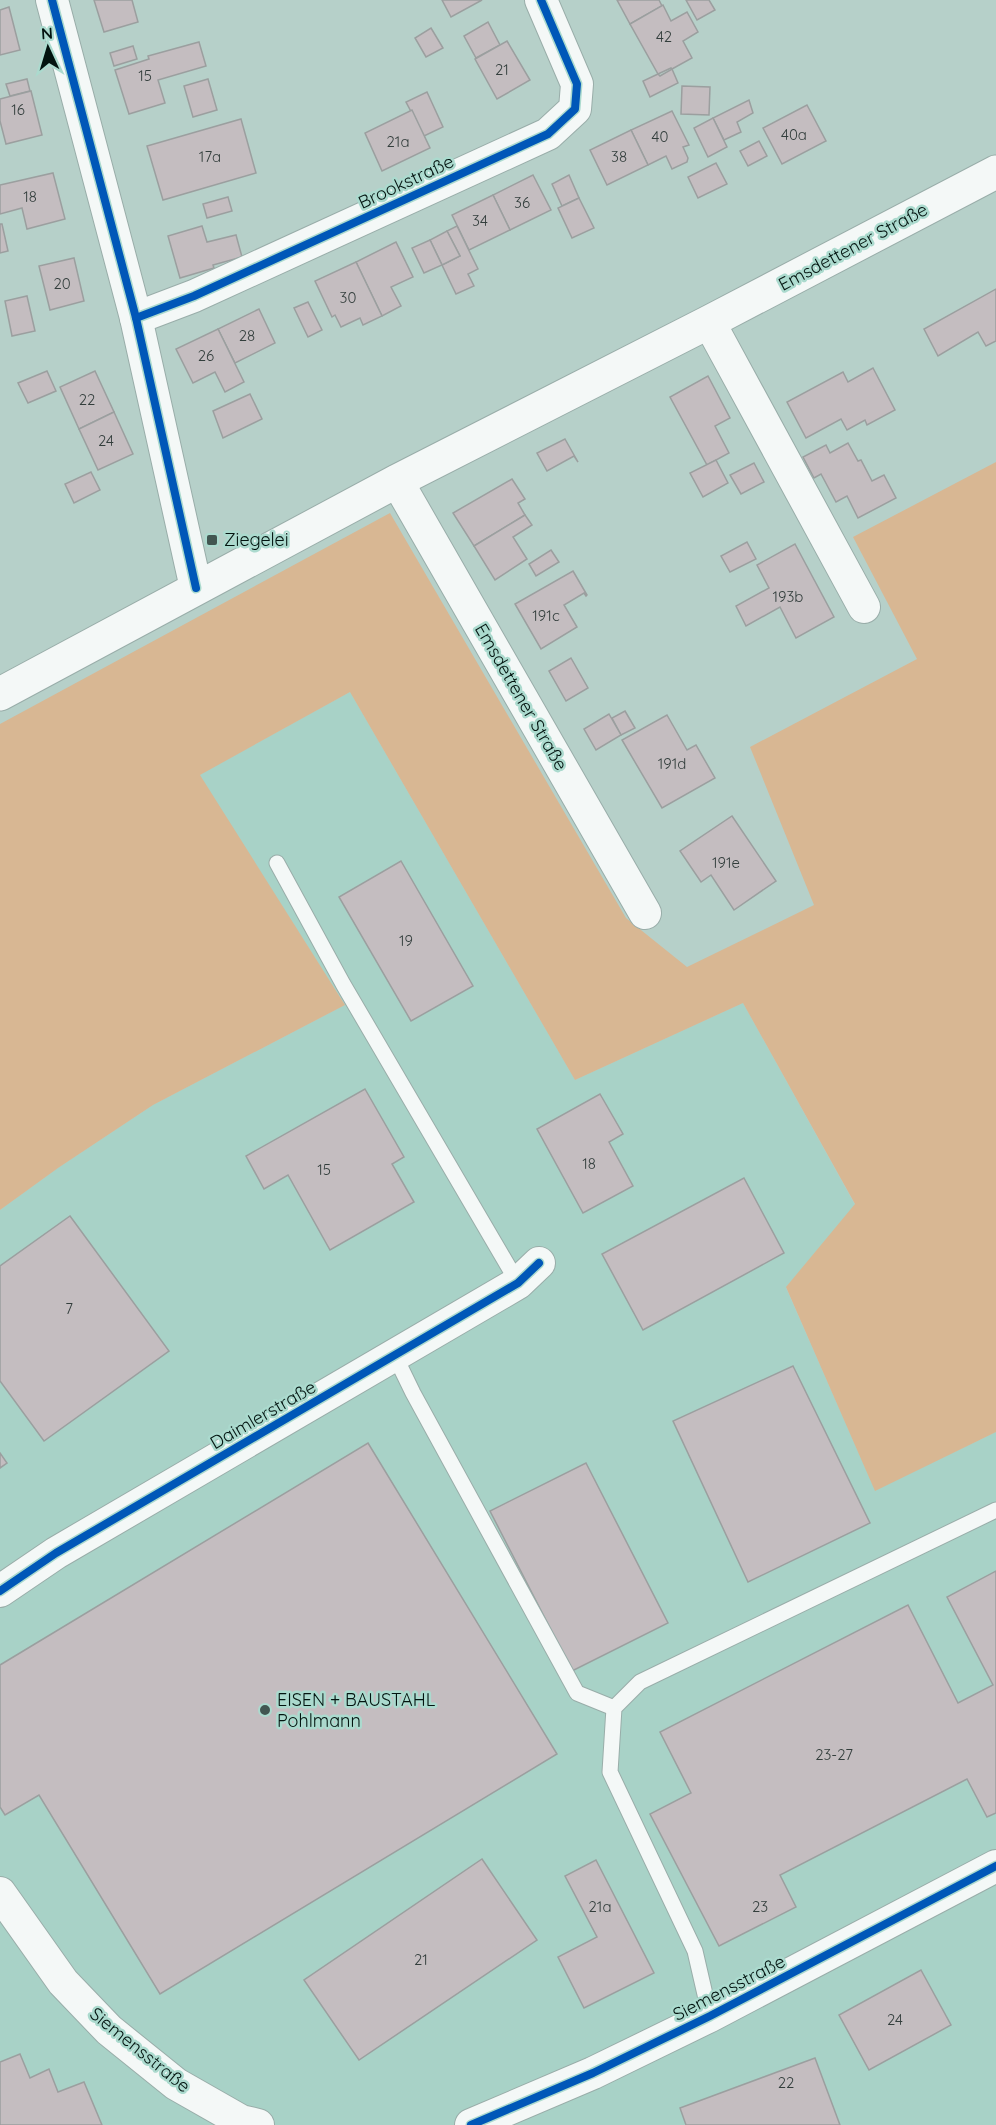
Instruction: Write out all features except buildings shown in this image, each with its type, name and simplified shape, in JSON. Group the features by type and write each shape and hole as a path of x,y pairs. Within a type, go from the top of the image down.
{"main road":[{"name":"Emsdettener Straße","path":"0,694 397,481 996,172"}],"street":[{"path":"52,0 135,318 196,588"},
{"name":"Brookstraße","path":"135,318 194,296 548,134 575,109 577,84 542,0"},
{"path":"709,322 864,607"},
{"name":"Emsdettener Straße","path":"397,481 645,913"},
{"name":"Daimlerstraße","path":"0,1591 56,1553 395,1356 529,1273"},
{"name":"Siemensstraße","path":"471,2125 593,2073 710,2016 996,1866"},
{"name":"Siemensstraße","path":"0,1893 63,1982 109,2030 176,2084 246,2124"}],"lane":[{"path":"277,863 343,984 529,1273"},
{"path":"395,1356 412,1393 577,1693 614,1708"},
{"path":"710,2016 695,1951 610,1772 614,1708 640,1682 996,1510"}],"shaded area":[{"path":"996,462 996,1432 875,1491 786,1287 855,1204 743,1003 575,1080 350,692 200,775 345,1005 153,1105 58,1168 0,1210 0,724 390,513 626,918 687,967 814,905 750,747 917,659 853,537"},
{"path":"350,692 575,1080 743,1003 855,1205 786,1288 875,1490 996,1432 996,2125 0,2125 0,1210 58,1168 153,1105 345,1005 199,775"}],"cycle path":[{"path":"52,0 136,318 196,588"},
{"path":"136,318 194,296 548,134 575,109 577,84 541,0"},
{"path":"0,1591 56,1553 518,1283 539,1263"},
{"path":"471,2125 593,2073 710,2016 996,1866"}],"place":[{"name":"Ziegelei","path":"212,540"},
{"name":"EISEN + BAUSTAHL Pohlmann","path":"265,1710"}]}
